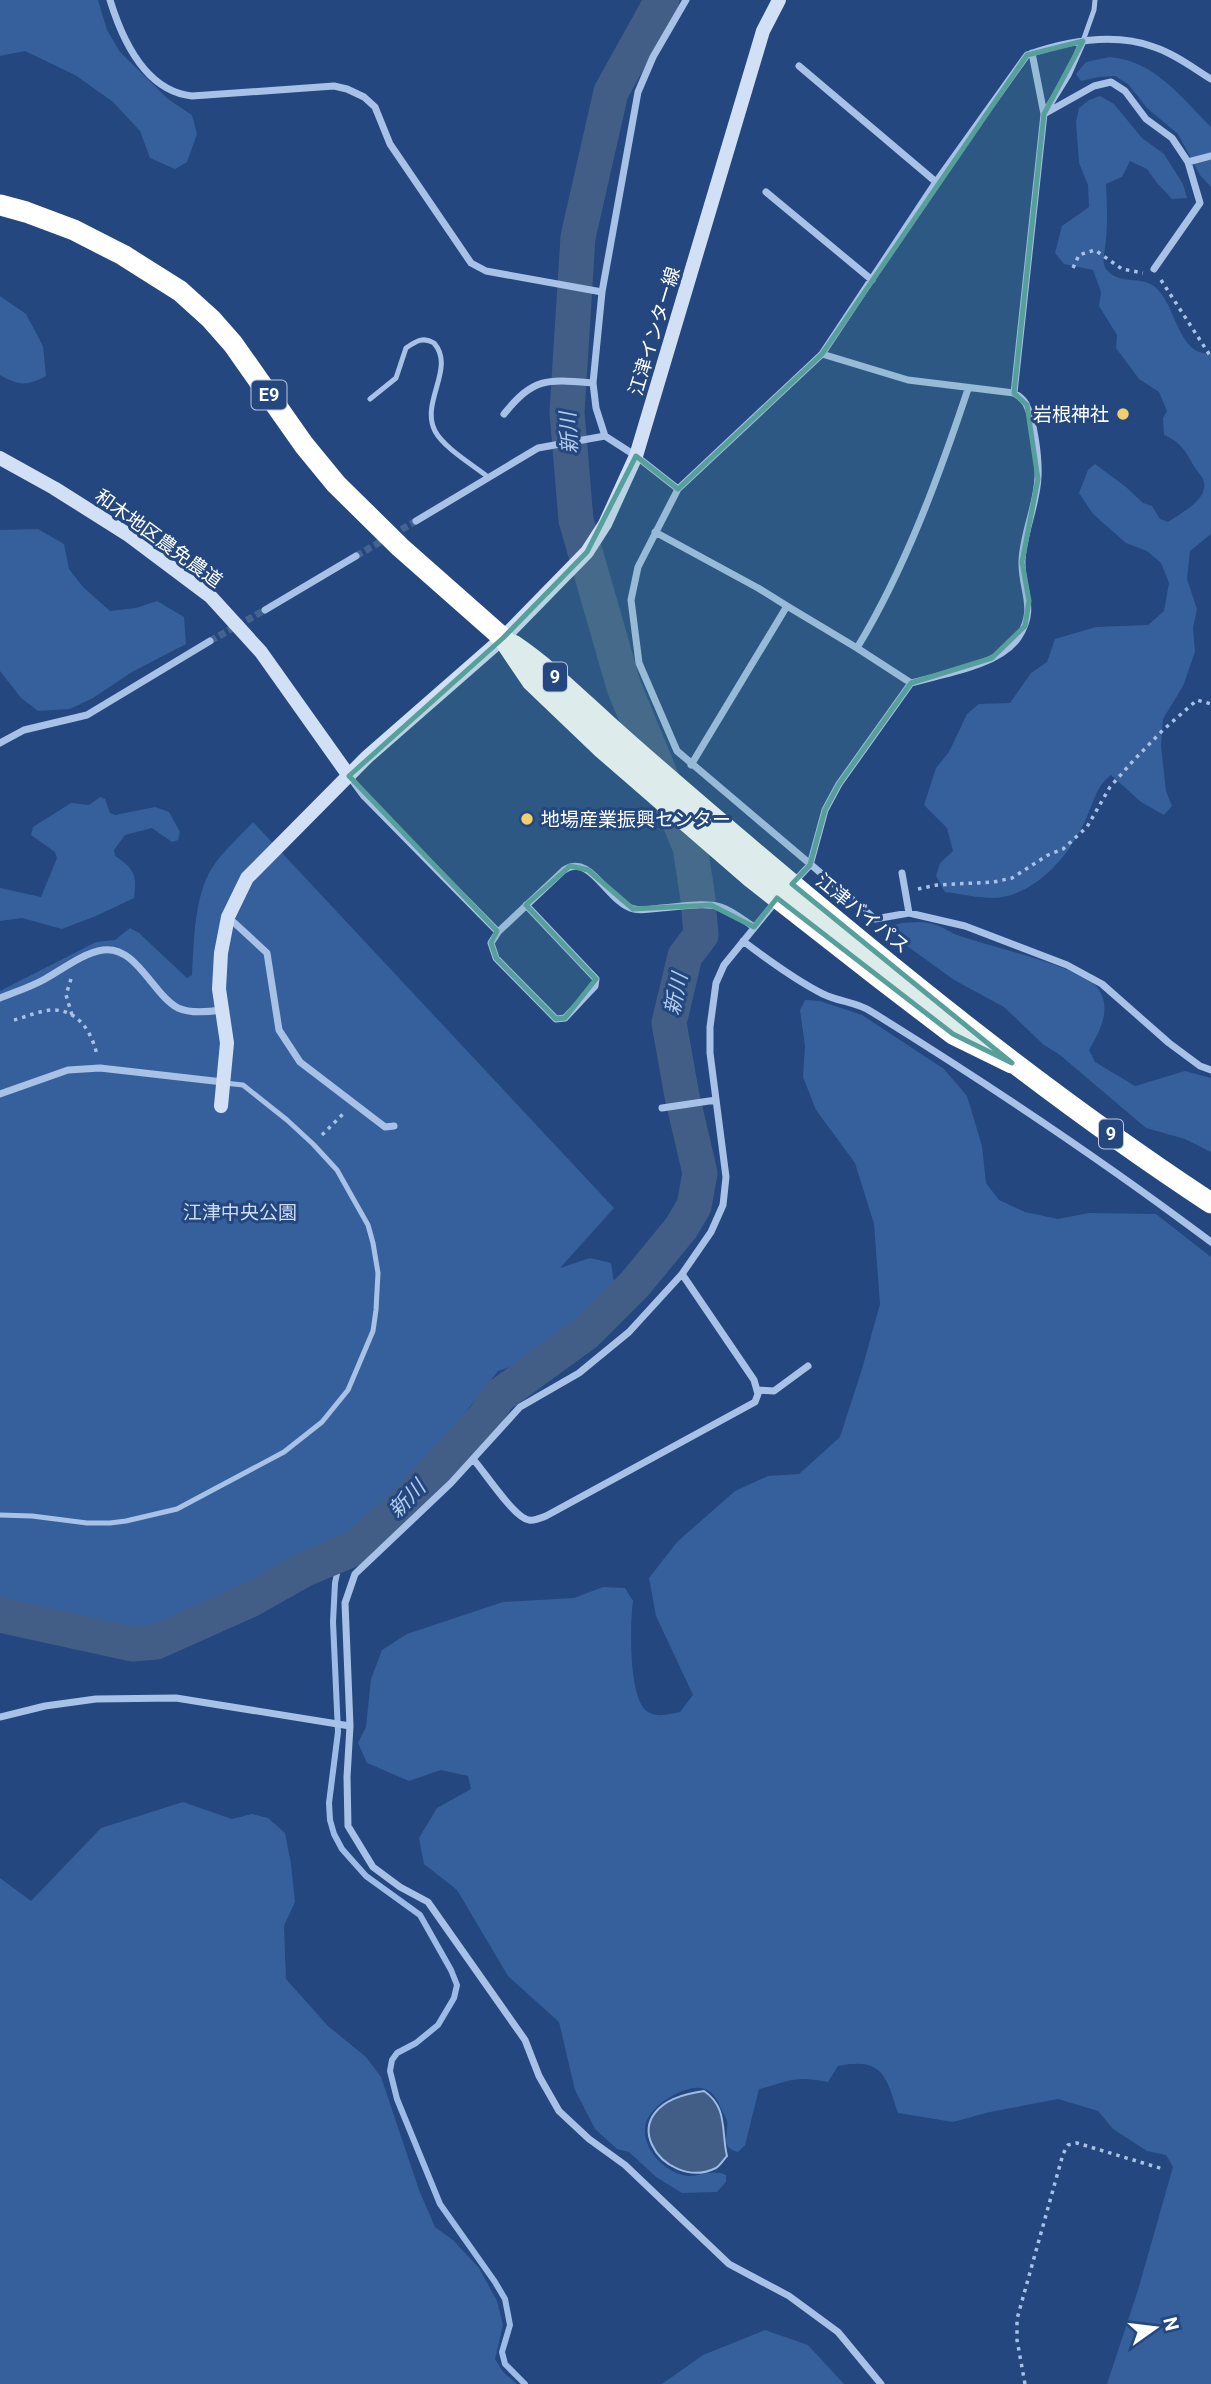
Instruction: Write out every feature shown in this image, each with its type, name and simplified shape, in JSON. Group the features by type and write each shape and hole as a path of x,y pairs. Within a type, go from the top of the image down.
{"highway":[{"name":"E9","path":"0,205 74,230 123,255 180,291 211,319 233,344 304,446 336,484 400,547 503,638"},
{"name":"江津バイパス","path":"503,638 541,663 603,722 786,880 886,972 1169,1176 1211,1203"},
{"path":"503,638 532,681 601,747 752,878 886,972"}],"street":[{"path":"110,0 117,22 135,56 155,80 173,92 192,96 334,86 364,97 375,107 390,144 471,264 486,271 599,292"},
{"path":"605,436 590,383 599,292 638,92 653,57 686,0"},
{"name":"江津インター線","path":"221,1106 227,1044 221,1010 221,953 228,917 247,878 377,748 503,638 587,552 605,524 636,456 763,32 779,0"},
{"path":"1211,79 1153,46 1124,41 1096,39 1051,47 1027,55 936,183 822,354 678,489 638,567 631,600 639,663 677,751 875,919 909,914 965,926 1067,965 1102,984 1170,1043 1200,1066 1211,1070"},
{"path":"1044,114 1068,75 1083,41"},
{"path":"1014,393 1044,114 1032,53"},
{"path":"799,66 936,183"},
{"path":"1044,114 1094,86 1111,82 1125,91 1146,119 1172,138 1188,162 1200,202 1154,269"},
{"path":"1188,162 1211,156"},
{"path":"766,192 872,280"},
{"path":"822,354 908,380 1014,393 1027,405 1034,435 1038,479 1022,562 1029,601 1025,626 1017,640 1006,651 992,658 911,683 839,784 825,810 810,865 724,965 716,983 712,1003 710,1053 726,1192 719,1217 711,1232 682,1274 628,1332 579,1373 520,1408 451,1483 355,1574 345,1603 350,1726 348,1826 373,1867 400,1888 428,1902 525,2040 539,2076 559,2110 589,2139 625,2165 729,2264 789,2296 838,2332 881,2384"},
{"path":"504,414 530,387 555,381 590,383"},
{"path":"857,648 896,575 945,456 968,389"},
{"path":"416,522 527,453 547,445 591,437 605,436 678,489"},
{"name":"和木地区農免農道","path":"0,458 127,534 211,597 261,652 349,776"},
{"path":"655,532 758,588 911,683"},
{"path":"265,610 356,556"},
{"path":"691,765 787,606"},
{"path":"0,743 24,730 86,715 210,642"},
{"path":"349,776 381,813 498,932"},
{"path":"526,905 596,979 595,986 565,1018 556,1019 496,958 491,943 498,932 526,905 564,870 576,865 589,870 614,897 633,909 711,905 729,910 754,927"},
{"path":"902,873 909,914"},
{"path":"228,917 267,953 279,1030 300,1062 385,1127 394,1126"},
{"path":"743,941 769,961 825,995 861,1004 936,1051 1071,1140 1211,1242"},
{"path":"0,999 33,985 90,953 117,950 141,969 178,1008 207,1013 221,1010"},
{"path":"0,1094 68,1070 100,1068 223,1083"},
{"path":"662,1108 716,1100"},
{"path":"473,1458 517,1513 530,1520 541,1518 757,1399 758,1390 754,1380 682,1274"},
{"path":"758,1390 774,1391 808,1366"},
{"path":"0,1717 45,1706 96,1699 176,1698 350,1726"}],"lane":[{"path":"1083,41 1095,0"},
{"path":"370,400 396,378 406,348 420,340 434,343 442,358 431,409 435,432 488,477"},
{"path":"0,1515 110,1523 177,1509 284,1452 322,1422 336,1407 357,1373 373,1331 378,1273 373,1243 359,1206 337,1170 287,1120 243,1085 223,1083"}],"path":[{"path":"1073,268 1079,255 1095,250 1122,269 1138,273 1154,269 1171,300 1211,358"},
{"path":"906,892 937,885 994,882 1012,878 1048,855 1063,849 1087,827 1110,787 1163,730 1198,700 1211,704"},
{"path":"72,1015 66,990 77,968 76,961"},
{"path":"14,1020 54,1010 72,1015 81,1021 94,1040 100,1068"},
{"path":"313,1144 345,1112"},
{"path":"1025,2384 1017,2340 1017,2319 1063,2154 1068,2145 1077,2143 1163,2169"}],"highlighted area":[{"path":"1083,41 1044,114 1014,393 1027,405 1038,479 1022,562 1029,601 1025,626 992,658 911,683 839,784 825,810 810,865 792,884 1012,1063 953,1034 777,898 754,927 711,905 633,909 588,870 570,866 526,905 596,979 565,1018 556,1019 496,958 491,943 497,931 349,776 503,638 587,552 636,456 678,489 822,354 1027,55"}],"green space":[{"path":"0,0 98,0 107,30 120,52 168,99 192,115 197,134 187,162 175,169 150,158 140,131 113,102 75,75 25,51 0,56"},
{"path":"1109,57 1140,65 1153,73 1177,92 1211,127 1211,187 1200,175 1178,134 1147,108 1128,84 1115,76 1081,81 1076,74 1086,62"},
{"path":"1100,96 1114,104 1142,138 1164,154 1183,184 1187,198 1172,199 1147,169 1130,161 1122,177 1106,184 1105,267 1117,277 1149,283 1155,287 1188,344 1197,351 1211,354 1211,534 1190,551 1187,579 1197,609 1193,628 1195,652 1183,686 1163,719 1161,746 1166,791 1172,806 1164,815 1141,802 1111,775 1098,790 1070,848 1037,882 1009,896 994,898 945,892 936,876 940,863 953,851 947,828 924,805 936,768 949,752 967,714 979,704 1010,703 1031,673 1047,662 1055,639 1096,627 1148,625 1164,611 1169,583 1161,563 1147,551 1126,543 1093,514 1079,493 1088,470 1095,464 1143,503 1152,506 1160,519 1168,522 1199,499 1203,492 1203,479 1183,449 1164,435 1163,418 1167,411 1159,392 1139,379 1116,348 1117,335 1099,306 1101,292 1093,270 1064,264 1055,253 1062,226 1089,207 1088,185 1079,163 1076,122 1079,108"},
{"path":"0,296 26,314 43,346 46,376 23,383 0,375"},
{"path":"38,529 64,544 69,569 83,587 110,611 136,608 157,601 184,617 186,644 70,709 38,711 21,698 0,671 0,530"},
{"path":"100,797 105,799 110,813 115,815 155,807 169,812 180,832 178,840 172,842 152,828 125,835 114,850 115,856 133,873 134,898 62,929 22,918 0,921 0,888 41,897 57,858 55,852 31,835 33,827 71,803 89,805"},
{"name":"江津中央公園","path":"253,822 614,1208 560,1268 590,1258 611,1263 615,1289 597,1314 568,1336 533,1359 498,1371 404,1491 361,1533 165,1630 131,1637 41,1614 0,1607 0,991 96,942 115,940 130,928 139,933 187,978 192,975 198,905 206,879 221,856"},
{"path":"902,923 932,924 959,936 1055,965 1088,980 1097,987 1104,1003 1101,1027 1089,1050 1095,1062 1135,1086 1185,1071 1211,1078 1211,1152 1185,1139 1146,1128 1060,1055 1044,1045 1004,1007 954,980 899,940 890,930 890,926"},
{"path":"805,1000 820,1001 862,1015 944,1069 967,1096 982,1146 986,1183 999,1200 1025,1212 1058,1219 1089,1213 1156,1214 1211,1257 1211,2384 1107,2384 1138,2290 1173,2167 1166,2155 1147,2151 1113,2129 1098,2111 1058,2099 953,2122 898,2113 886,2079 880,2072 865,2064 853,2064 838,2066 828,2082 799,2079 759,2089 745,2145 738,2152 727,2144 726,2119 710,2092 690,2089 659,2105 648,2118 645,2127 645,2137 654,2156 670,2170 680,2174 726,2175 726,2182 717,2192 682,2193 656,2177 629,2152 617,2149 595,2129 575,2090 559,2022 508,1976 457,1890 424,1864 419,1838 437,1808 471,1789 468,1776 441,1770 409,1781 367,1763 358,1743 366,1727 371,1679 382,1650 407,1634 503,1602 574,1598 603,1587 625,1588 633,1601 632,1660 641,1705 652,1714 680,1712 693,1695 656,1616 649,1578 677,1542 735,1491 768,1476 799,1474 840,1437 880,1304 874,1224 855,1163 816,1110 803,1077 805,1046 800,1010"},
{"path":"183,1802 232,1819 252,1814 268,1818 285,1833 295,1902 284,1926 286,1979 328,2026 366,2057 381,2077 419,2190 435,2227 453,2240 479,2268 497,2301 503,2325 495,2359 503,2372 517,2384 0,2384 0,1878 31,1901 101,1828"},
{"path":"765,2330 808,2345 844,2384 662,2384 703,2355"}],"shaded area":[{"path":"704,2091 712,2097 720,2112 727,2156 716,2168 696,2173 678,2169 662,2159 652,2144 649,2128 655,2113 673,2099"}],"waterway":[{"name":"新川","path":"0,1615 132,1644 156,1642 250,1600 305,1569 353,1549 400,1509 484,1418 499,1396 586,1333 635,1284 681,1228 694,1206 700,1173 669,1023 685,956 701,935 690,847 624,687 576,520 567,412 578,237 611,92 662,0"},
{"path":"353,1549 339,1564 335,1583 333,1622 338,1732 329,1803 330,1820 342,1849 366,1876 420,1915 457,1985 454,1998 438,2025 416,2043 397,2053 392,2060 390,2071 397,2099 440,2204 505,2299 510,2325 502,2352 505,2364 525,2384"}],"tunnel":[{"path":"356,556 416,521"},
{"path":"210,641 265,610"}],"place":[{"name":"岩根神社","path":"1123,414"},
{"name":"地場産業振興センター","path":"527,819"}]}
